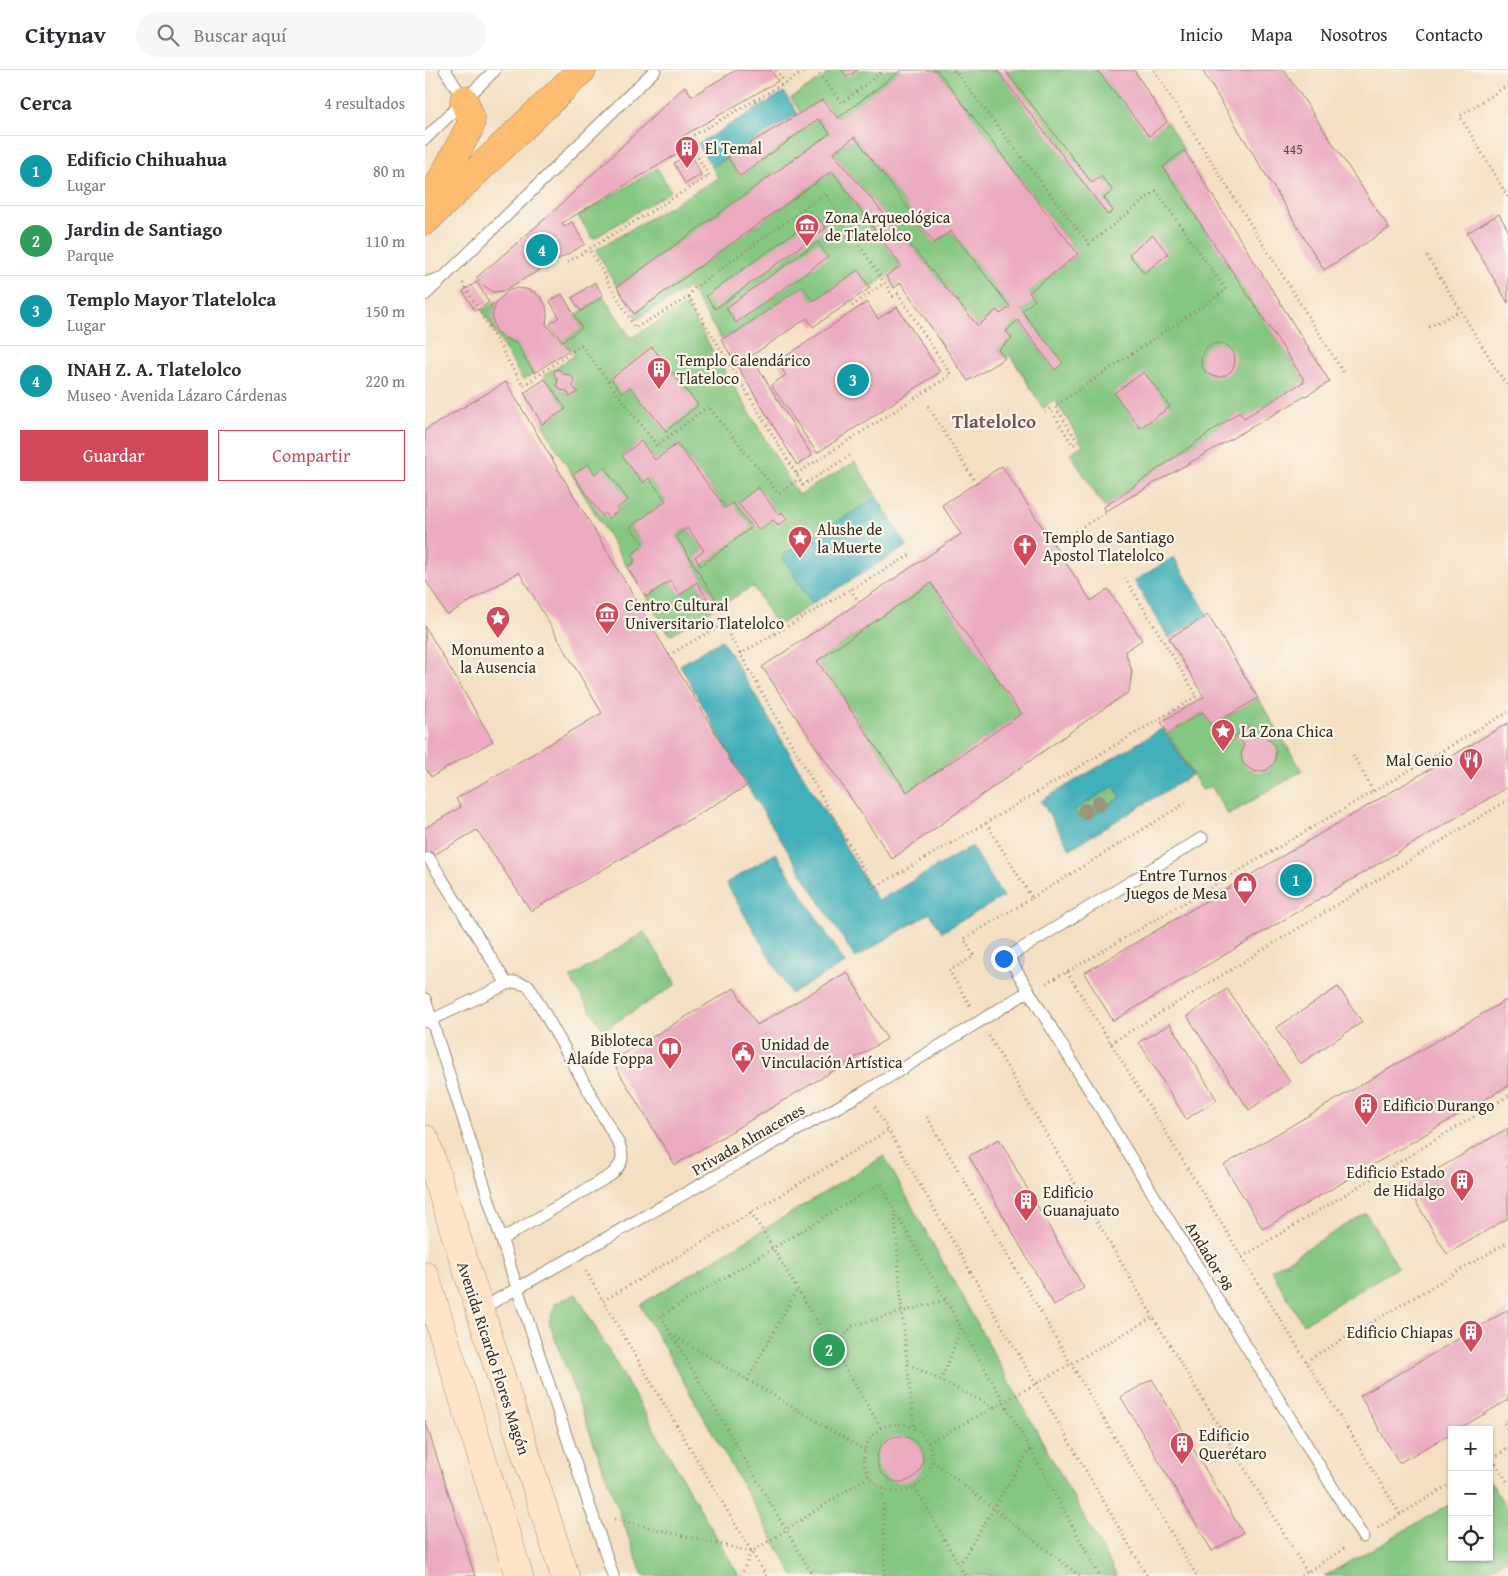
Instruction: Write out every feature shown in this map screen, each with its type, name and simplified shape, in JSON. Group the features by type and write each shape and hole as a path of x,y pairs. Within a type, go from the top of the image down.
{"main road":[{"path":"425,221 582,70"},
{"path":"425,210 470,127 471,119 464,100"},
{"name":"Avenida Ricardo Flores Magón","path":"425,1139 565,1576"},
{"path":"425,1276 519,1576"}],"lane":[{"path":"445,70 464,100"},
{"path":"425,139 495,70"},
{"path":"425,295 655,70"},
{"path":"425,283 444,277"},
{"name":"Andador 98","path":"1202,838 1008,957 1363,1537"},
{"path":"429,858 507,984"},
{"path":"428,1021 507,984 515,982 529,986 622,1152 622,1161 611,1175 502,1239"},
{"name":"Privada Almacenes","path":"479,1310 866,1091 1029,991"},
{"path":"425,999 428,1021 613,1576"}],"path":[{"path":"776,70 785,83"},
{"path":"568,262 709,176 687,140 807,70"},
{"path":"816,70 842,102 884,70"},
{"path":"954,70 1089,244 1156,191 1226,290 1055,406 1078,442 1073,445 1050,409 1045,412"},
{"path":"1154,70 1345,375"},
{"path":"1508,86 1460,116 1508,197"},
{"path":"463,283 523,386 581,345 657,446 708,406 779,494 798,476 951,375 898,294 893,296 825,193 693,289 689,297 635,328 589,249"},
{"path":"1427,256 1508,388"},
{"path":"852,306 885,283"},
{"path":"689,297 803,485 851,455"},
{"path":"1429,327 1460,311"},
{"path":"928,406 976,483"},
{"path":"1053,544 1107,512"},
{"path":"740,654 912,554"},
{"path":"669,655 723,624 874,888 1197,696 1125,578"},
{"path":"850,589 859,602"},
{"path":"1029,991 1067,972 1508,712"},
{"path":"1353,755 1373,791"},
{"path":"1111,1043 1508,800"},
{"path":"1187,802 963,939 974,956 949,971 1153,1317 1307,1572"},
{"path":"986,823 1032,898"},
{"path":"1067,972 1400,1514"},
{"path":"866,1091 1147,1576"},
{"path":"1242,1256 1508,1096"},
{"path":"927,1117 1197,1576"},
{"path":"603,1301 889,1130"},
{"path":"813,1576 661,1316 881,1182 895,1212 1004,1402 1100,1576"},
{"path":"751,1212 881,1428"},
{"path":"895,1212 902,1313 914,1428"},
{"path":"1306,1361 1508,1242"},
{"path":"577,1254 766,1576"},
{"path":"747,1380 798,1290"},
{"path":"834,1350 852,1326 945,1300"},
{"path":"928,1443 1153,1317"},
{"path":"941,1381 961,1328"},
{"path":"671,1334 865,1451"},
{"path":"907,1364 995,1407"},
{"path":"1508,1420 1504,1423 1508,1430"},
{"path":"892,1424 903,1424 914,1428 923,1435 932,1455 927,1477 919,1486 909,1491 898,1492 883,1488 869,1476 865,1466 867,1444 881,1428 892,1424"},
{"path":"1493,1459 1508,1448"},
{"path":"959,1565 1030,1449"},
{"path":"932,1460 1080,1576"},
{"path":"1493,1463 1508,1483"},
{"path":"741,1576 751,1552 869,1476"},
{"path":"915,1487 965,1576"},
{"path":"883,1488 885,1576"},
{"path":"592,1513 751,1552"}],"green space":[{"path":"824,70 901,70 838,118 822,100 801,113 791,98 827,75"},
{"path":"937,70 997,70 1108,215 1113,211 1104,198 1113,191 1101,176 1092,183 1005,70 1097,70 1150,135 1167,122 1184,150 1163,167 1305,381 1244,418 1239,412 1104,507 1070,453 1083,445 1055,400 1043,408 1010,355 1005,358 998,350 1011,338 1006,331 1018,320 1054,370 1062,363 1022,311 1035,300 1029,292 1078,254"},
{"path":"818,119 830,133 617,287 596,250 718,178 712,167 727,157 740,176"},
{"path":"855,137 934,243 951,231 1010,307 1000,314 997,310 978,326 833,153"},
{"path":"657,168 671,191 593,239 578,216"},
{"path":"832,171 901,266 870,288 858,270 813,301 803,287 735,333 721,339 689,287 637,319 634,314"},
{"path":"603,296 631,338 686,305 798,495 855,462 877,497 782,556 812,604 777,626 753,586 720,606 676,536 687,528 704,550 695,557 702,566 752,527 733,503 726,508 677,444 655,460 641,442 622,455 643,483 649,478 666,501 630,527 644,545 631,555 635,561 627,567 542,424 566,409 543,376 575,355 563,341 582,328 575,316"},
{"path":"497,301 493,312 495,328 506,340 519,347 534,373 523,380 482,310"},
{"path":"670,581 680,595 697,582 713,609 670,635 646,597"},
{"path":"931,583 1021,714 907,792 817,661"},
{"path":"1258,698 1302,771 1228,815 1211,786 1202,790 1168,733 1203,712 1212,725"},
{"path":"1114,786 1121,797 1082,821 1075,810"},
{"path":"644,932 677,984 603,1030 570,978"},
{"path":"884,1156 1117,1576 794,1576 640,1305"},
{"path":"1366,1213 1398,1267 1303,1324 1271,1270"},
{"path":"576,1294 739,1576 643,1576 549,1322 556,1303"},
{"path":"1493,1486 1508,1511 1508,1558 1477,1576 1325,1576 1448,1505 1448,1561 1493,1561"}],"water":[{"path":"784,92 798,114 712,167 698,144"},
{"path":"877,497 907,546 812,604 782,556"},
{"path":"1174,557 1208,615 1169,638 1134,581"},
{"path":"722,640 878,901 972,846 1003,897 942,932 930,913 855,958 747,786 680,665"},
{"path":"1163,728 1192,775 1070,849 1041,801","holes":["1114,786 1121,797 1082,821 1075,810"]},
{"path":"776,853 845,963 791,994 726,883"}],"building":[{"path":"736,70 771,70 778,81 678,139 684,150 562,223 564,227 572,222 585,244 503,291 493,292 476,278 553,212 685,86 692,96"},
{"path":"842,70 858,70 847,77"},
{"path":"901,70 937,70 1078,254 1029,292 1035,300 1022,311 1063,363 1055,370 1018,320 1006,331 1012,338 998,350 1005,358 968,381 901,283 894,288 886,276 901,266 832,171 634,314 617,287 830,133 818,119 740,176 727,157 822,100 838,118","holes":["855,137 934,243 951,231 1010,307 1000,314 997,310 978,326 833,153"]},
{"path":"997,70 1005,70 1092,183 1101,176 1113,191 1104,198 1113,211 1108,215"},
{"path":"1097,70 1134,70 1167,122 1149,136"},
{"path":"1202,70 1284,70 1389,228 1324,270"},
{"path":"1184,150 1330,382 1106,511 1104,507 1239,412 1244,418 1305,381 1163,167"},
{"name":"El Temal","path":"690,154 701,175 685,184 674,163"},
{"path":"1499,214 1508,230 1508,303 1467,233"},
{"path":"817,216 826,228 715,309 706,296"},
{"path":"1153,235 1168,254 1144,273 1129,254"},
{"path":"818,242 828,257 736,323 726,308"},
{"path":"858,270 870,288 813,327 807,318 751,356 812,456 797,465 721,339 735,333 803,286 813,301"},
{"path":"477,282 489,303 475,311 463,291"},
{"path":"595,282 603,296 581,311 572,298"},
{"path":"517,288 534,292 541,298 546,306 546,324 569,350 534,373 517,344 504,338 497,332 492,316 497,301 508,291"},
{"path":"562,294 582,328 563,341 550,324 559,317 550,301"},
{"path":"867,302 878,319 897,307 940,372 817,453 771,385 786,375 777,362"},
{"path":"1218,343 1225,344 1230,348 1234,353 1234,367 1230,372 1225,376 1218,377 1211,376 1206,372 1202,367 1201,360 1202,353 1206,348 1211,344"},
{"name":"Templo Calendárico Tlateloco","path":"652,347 698,405 666,431 630,387 622,393 611,379"},
{"path":"559,369 563,374 571,375 574,380 573,387 578,392 570,397 567,391 560,390 557,385 558,379 554,373 555,370"},
{"path":"1144,372 1170,407 1140,428 1114,393"},
{"path":"545,379 566,409 542,424 524,393"},
{"name":"Centro Cultural Universitario Tlatelolco","path":"506,382 747,786 531,911 477,830 425,860 425,828 461,807 456,799 602,713 519,572 447,615 425,579 425,430"},
{"path":"641,441 655,460 677,444 726,508 733,503 752,527 701,566 695,557 704,550 687,528 676,536 720,606 713,609 697,582 680,595 670,581 646,597 627,567 635,561 631,555 644,545 630,527 666,501 649,478 643,483 622,456"},
{"path":"588,464 595,474 604,467 628,500 617,508 619,511 608,518 605,513 602,516 573,475"},
{"path":"1002,466 1091,601 1108,589 1142,640 1125,651 1132,671 1129,692 892,859 762,667 961,534 942,505","holes":["931,583 1021,714 907,792 817,661"]},
{"path":"758,487 779,515 782,512 787,519 778,526 773,520 759,530 738,503"},
{"path":"1208,615 1258,698 1212,725 1203,712 1168,733 1161,722 1204,697 1169,638"},
{"path":"425,626 493,741 431,777 425,767"},
{"path":"1508,723 1508,787 1113,1021 1084,973"},
{"path":"1247,726 1253,738 1265,737 1274,745 1276,750 1275,762 1267,770 1256,772 1245,766 1242,761 1241,755 1244,744 1235,736"},
{"path":"847,972 887,1039 675,1165 612,1061 734,988 757,1025"},
{"path":"1338,987 1362,1022 1300,1064 1276,1028"},
{"path":"1227,989 1290,1082 1249,1110 1187,1016"},
{"name":"Edificio Durango","path":"1508,999 1508,1086 1263,1229 1224,1165"},
{"path":"1170,1024 1217,1100 1186,1119 1139,1042"},
{"name":"Edificio Estado de Hidalgo","path":"1508,1128 1508,1218 1447,1254 1407,1187"},
{"name":"Edificio Guanajuato","path":"999,1139 1084,1288 1054,1305 969,1156"},
{"name":"Edificio Chiapas","path":"1508,1310 1508,1400 1464,1426 1448,1426 1448,1435 1399,1463 1360,1396"},
{"name":"Edificio Querétaro","path":"1152,1379 1243,1533 1212,1551 1121,1397"},
{"path":"425,1420 475,1576 425,1576"},
{"path":"900,1436 913,1440 919,1446 923,1459 919,1472 913,1478 900,1482 887,1478 881,1472 877,1459 881,1446 887,1440"}],"place":[{"name":"El Temal","path":"687,169"},
{"name":"Zona Arqueológica de Tlatelolco","path":"807,247"},
{"name":"INAH Z. A. Tlatelolco","path":"542,250"},
{"name":"Templo Mayor Tlatelolca","path":"853,380"},
{"name":"Templo Calendárico Tlateloco","path":"659,390"},
{"name":"Alushe de la Muerte","path":"800,559"},
{"name":"Templo de Santiago Apostol Tlatelolco","path":"1025,567"},
{"name":"Centro Cultural Universitario Tlatelolco","path":"607,635"},
{"name":"Monumento a la Ausencia","path":"498,639"},
{"name":"La Zona Chica","path":"1223,752"},
{"name":"Mal Genio","path":"1471,781"},
{"name":"Edificio Chihuahua","path":"1296,880"},
{"name":"Entre Turnos Juegos de Mesa","path":"1245,905"},
{"name":"Bibloteca Alaíde Foppa","path":"670,1070"},
{"name":"Unidad de Vinculación Artística","path":"743,1074"},
{"name":"Edificio Durango","path":"1366,1126"},
{"name":"Edificio Estado de Hidalgo","path":"1462,1202"},
{"name":"Edificio Guanajuato","path":"1026,1222"},
{"name":"Jardin de Santiago","path":"829,1350"},
{"name":"Edificio Chiapas","path":"1471,1353"},
{"name":"Edificio Querétaro","path":"1182,1465"}],"district":[{"name":"Tlatelolco","path":"994,421"}]}
